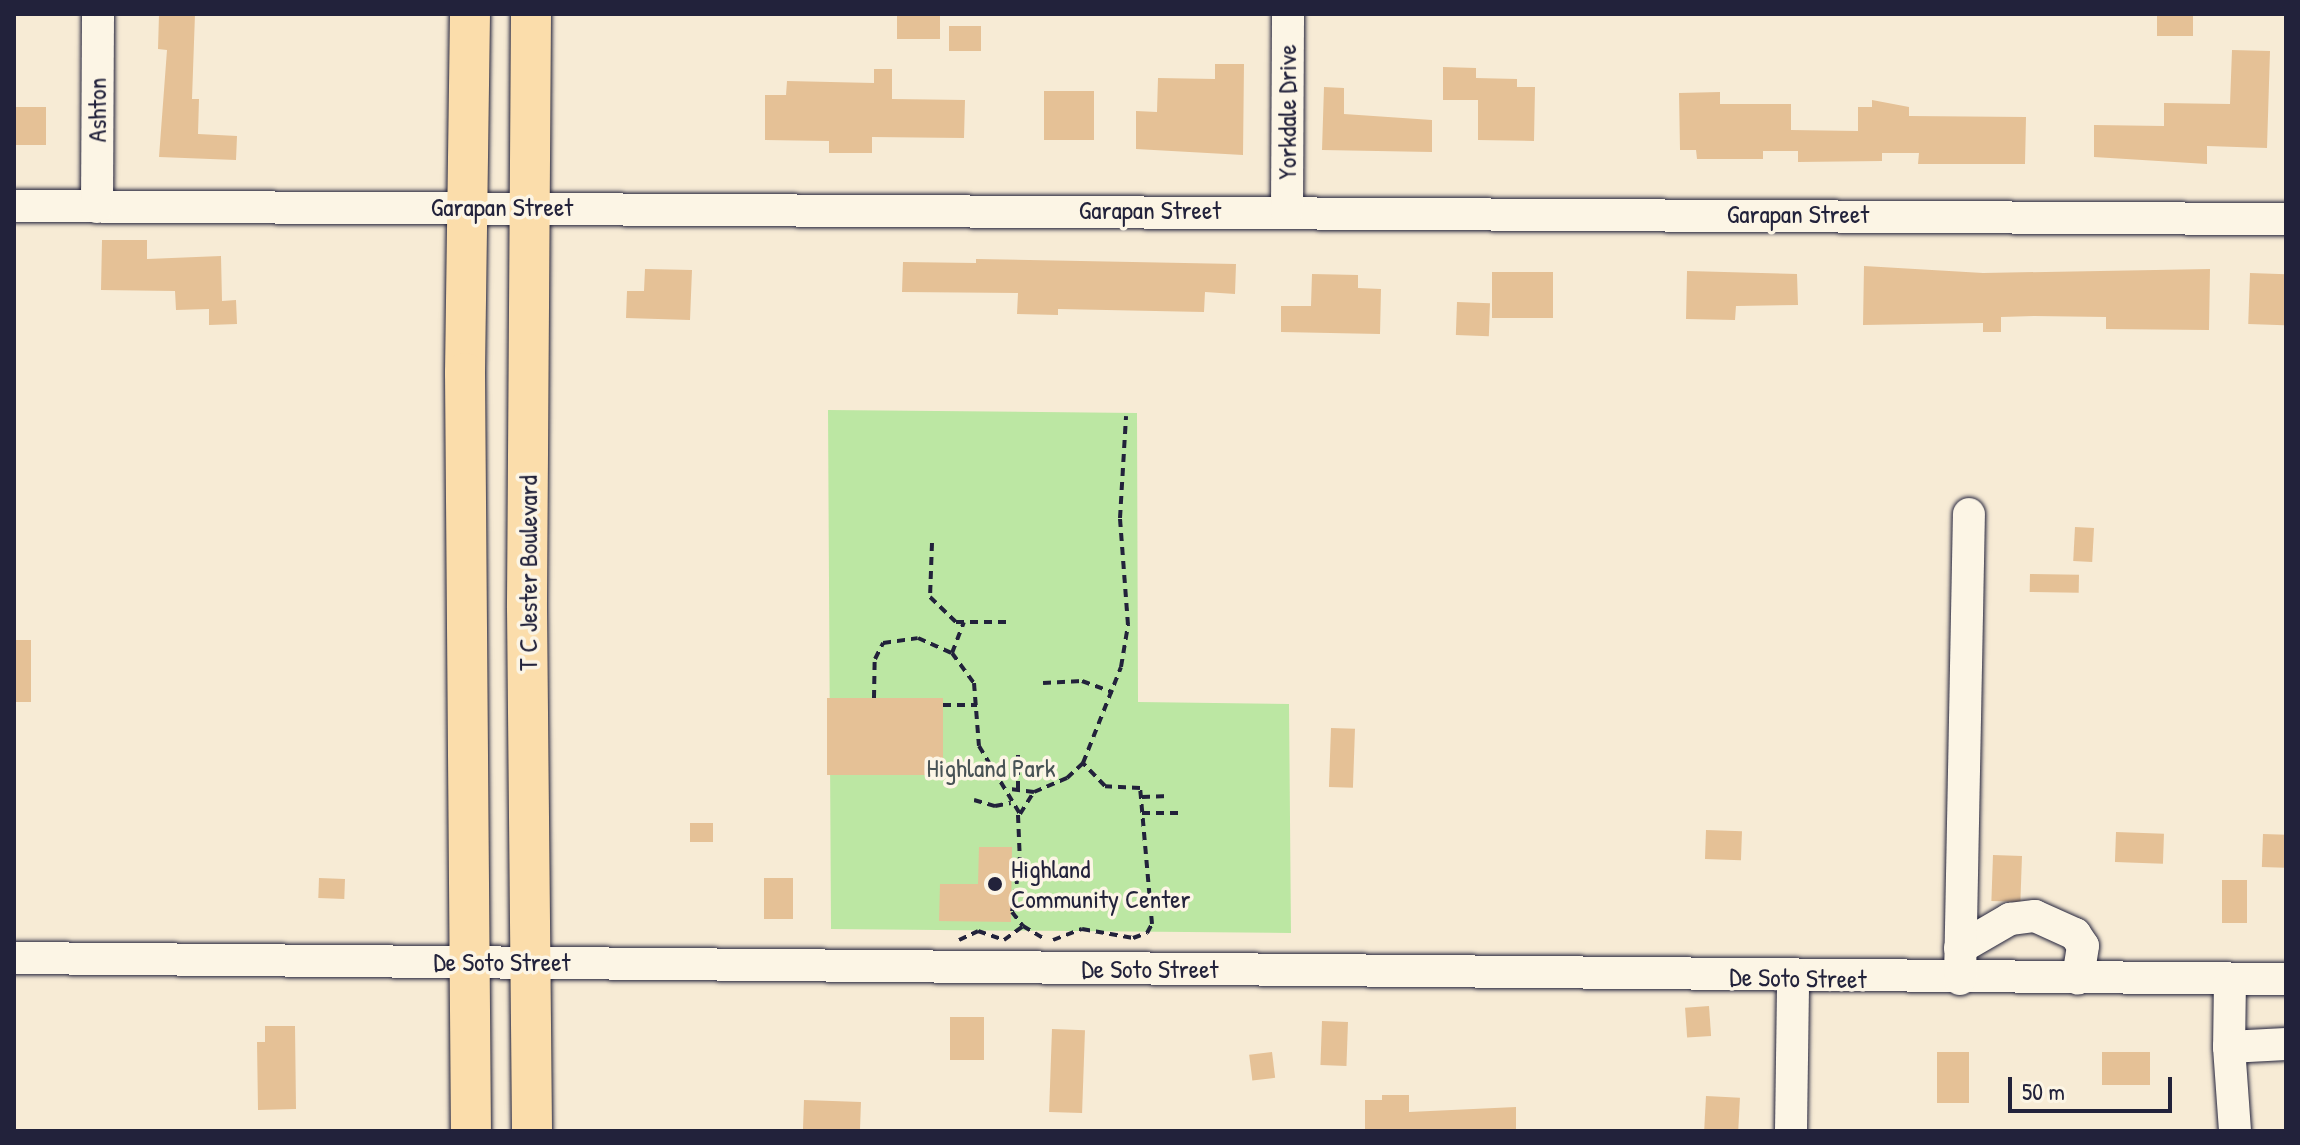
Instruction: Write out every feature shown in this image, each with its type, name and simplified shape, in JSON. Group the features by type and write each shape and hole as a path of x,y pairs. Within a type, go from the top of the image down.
{"main road":[{"path":"470,14 467,605 471,1131"},
{"name":"T C Jester Boulevard","path":"531,14 527,608 532,1131"},
{"path":"467,605 527,608"}],"street":[{"name":"Ashton","path":"97,207 98,14"},
{"name":"Yorkdale Drive","path":"1287,211 1288,14"},
{"name":"Garapan Street","path":"14,206 2286,219"},
{"path":"1960,963 1969,514"},
{"path":"1960,963 2010,919 2035,916 2075,934 2083,946 2078,979"},
{"name":"De Soto Street","path":"14,958 1793,979 1960,963 2078,979 2286,979"},
{"path":"1791,1131 1793,979"},
{"path":"2230,979 2229,1047 2235,1131"},
{"path":"2229,1047 2286,1044"}],"path":[{"path":"1018,815 1034,792 1067,778 1083,763 1113,692 1128,625 1120,518 1126,416"},
{"path":"932,543 930,597 956,622 1008,622"},
{"path":"952,653 964,622"},
{"path":"874,698 875,659 883,643 918,638 952,653 971,675 977,705 979,746 1008,789 1018,815 1020,862 1012,912 1023,926 1042,939 1082,929 1133,938 1150,929 1142,797 1135,785 1097,782 1083,763"},
{"path":"1043,683 1082,681 1113,692"},
{"path":"943,705 977,705"},
{"path":"1018,755 1018,789"},
{"path":"1008,789 1034,792"},
{"path":"1142,797 1169,796"},
{"path":"974,800 1001,807 1011,803"},
{"path":"1142,813 1184,813"},
{"path":"1148,904 1185,903"},
{"path":"944,942 983,932 1004,940 1023,926"},
{"path":"983,932 984,942"}],"green space":[{"name":"Highland Park","path":"828,410 1137,413 1138,702 1289,704 1291,933 831,929"}],"building":[{"path":"159,14 195,14 192,99 199,99 198,134 237,136 236,160 159,157 167,50 158,49"},
{"path":"897,14 940,14 940,39 897,39"},
{"path":"2157,14 2193,14 2193,36 2157,36"},
{"path":"949,26 981,26 981,51 949,51"},
{"path":"2232,50 2270,51 2267,148 2207,146 2207,164 2094,157 2094,125 2164,126 2164,103 2230,104"},
{"path":"1215,64 1244,64 1243,155 1136,149 1136,111 1157,112 1158,78 1215,79"},
{"path":"1443,67 1476,68 1476,78 1517,79 1517,87 1535,87 1534,141 1478,140 1478,100 1443,100"},
{"path":"874,69 892,69 892,99 965,100 964,138 872,137 872,153 829,153 829,141 765,140 765,95 786,95 787,81 874,83"},
{"path":"1324,87 1344,88 1344,114 1432,120 1432,152 1322,150"},
{"path":"1044,91 1094,91 1094,140 1044,140"},
{"path":"1720,92 1720,104 1791,104 1791,130 1858,131 1858,107 1872,107 1872,100 1909,107 1909,116 2026,117 2025,164 1918,164 1919,153 1882,153 1882,161 1798,162 1798,151 1763,151 1763,159 1697,159 1696,150 1680,150 1679,93"},
{"path":"14,107 46,107 46,145 14,145"},
{"path":"102,240 147,240 147,259 221,256 222,301 236,300 237,324 209,325 209,309 176,310 175,291 101,290"},
{"path":"976,259 1236,264 1235,294 1205,292 1204,312 1058,309 1058,315 1017,314 1018,293 902,292 903,262 976,263"},
{"path":"1864,266 1983,273 2210,269 2209,330 2106,329 2106,317 2001,317 2001,332 1983,332 1983,323 1863,325"},
{"path":"645,269 692,270 690,320 626,318 627,291 644,291"},
{"path":"1687,271 1797,274 1798,305 1736,306 1735,320 1686,319"},
{"path":"1492,272 1553,272 1553,318 1492,318"},
{"path":"2250,273 2286,274 2284,325 2248,324"},
{"path":"1312,274 1358,275 1358,288 1381,289 1380,334 1281,332 1281,306 1311,306"},
{"path":"1457,302 1490,303 1489,336 1456,335"},
{"path":"2075,527 2094,528 2092,562 2073,561"},
{"path":"2030,574 2079,575 2079,593 2030,592"},
{"path":"14,640 31,640 31,702 14,702"},
{"path":"827,698 943,698 943,775 827,775"},
{"path":"1331,728 1355,729 1353,788 1329,787"},
{"path":"690,823 713,823 713,842 690,842"},
{"path":"1706,830 1742,831 1741,860 1705,859"},
{"path":"2116,832 2164,834 2163,864 2115,862"},
{"path":"2263,834 2286,835 2285,868 2262,867"},
{"name":"Highland Community Center","path":"979,847 1012,847 1011,922 939,921 940,884 978,884"},
{"path":"1993,855 2022,856 2020,902 1991,901"},
{"path":"319,878 345,879 344,899 318,898"},
{"path":"764,878 793,878 793,919 764,919"},
{"path":"2222,880 2247,880 2247,923 2222,923"},
{"path":"1709,1006 1711,1036 1687,1038 1685,1008"},
{"path":"950,1017 984,1017 984,1060 950,1060"},
{"path":"1322,1021 1348,1022 1346,1066 1320,1065"},
{"path":"265,1026 295,1026 296,1109 258,1110 257,1042 265,1042"},
{"path":"1052,1029 1085,1030 1082,1113 1049,1112"},
{"path":"1272,1052 1275,1078 1252,1081 1249,1055"},
{"path":"1937,1052 1969,1052 1969,1103 1937,1103"},
{"path":"2102,1052 2150,1052 2150,1085 2102,1085"},
{"path":"1382,1095 1409,1095 1409,1112 1516,1107 1516,1131 1365,1131 1365,1100 1382,1100"},
{"path":"1706,1096 1740,1098 1738,1131 1704,1131"},
{"path":"804,1100 861,1102 860,1131 803,1131"}],"place":[{"name":"Highland Community Center","path":"995,884"}]}
